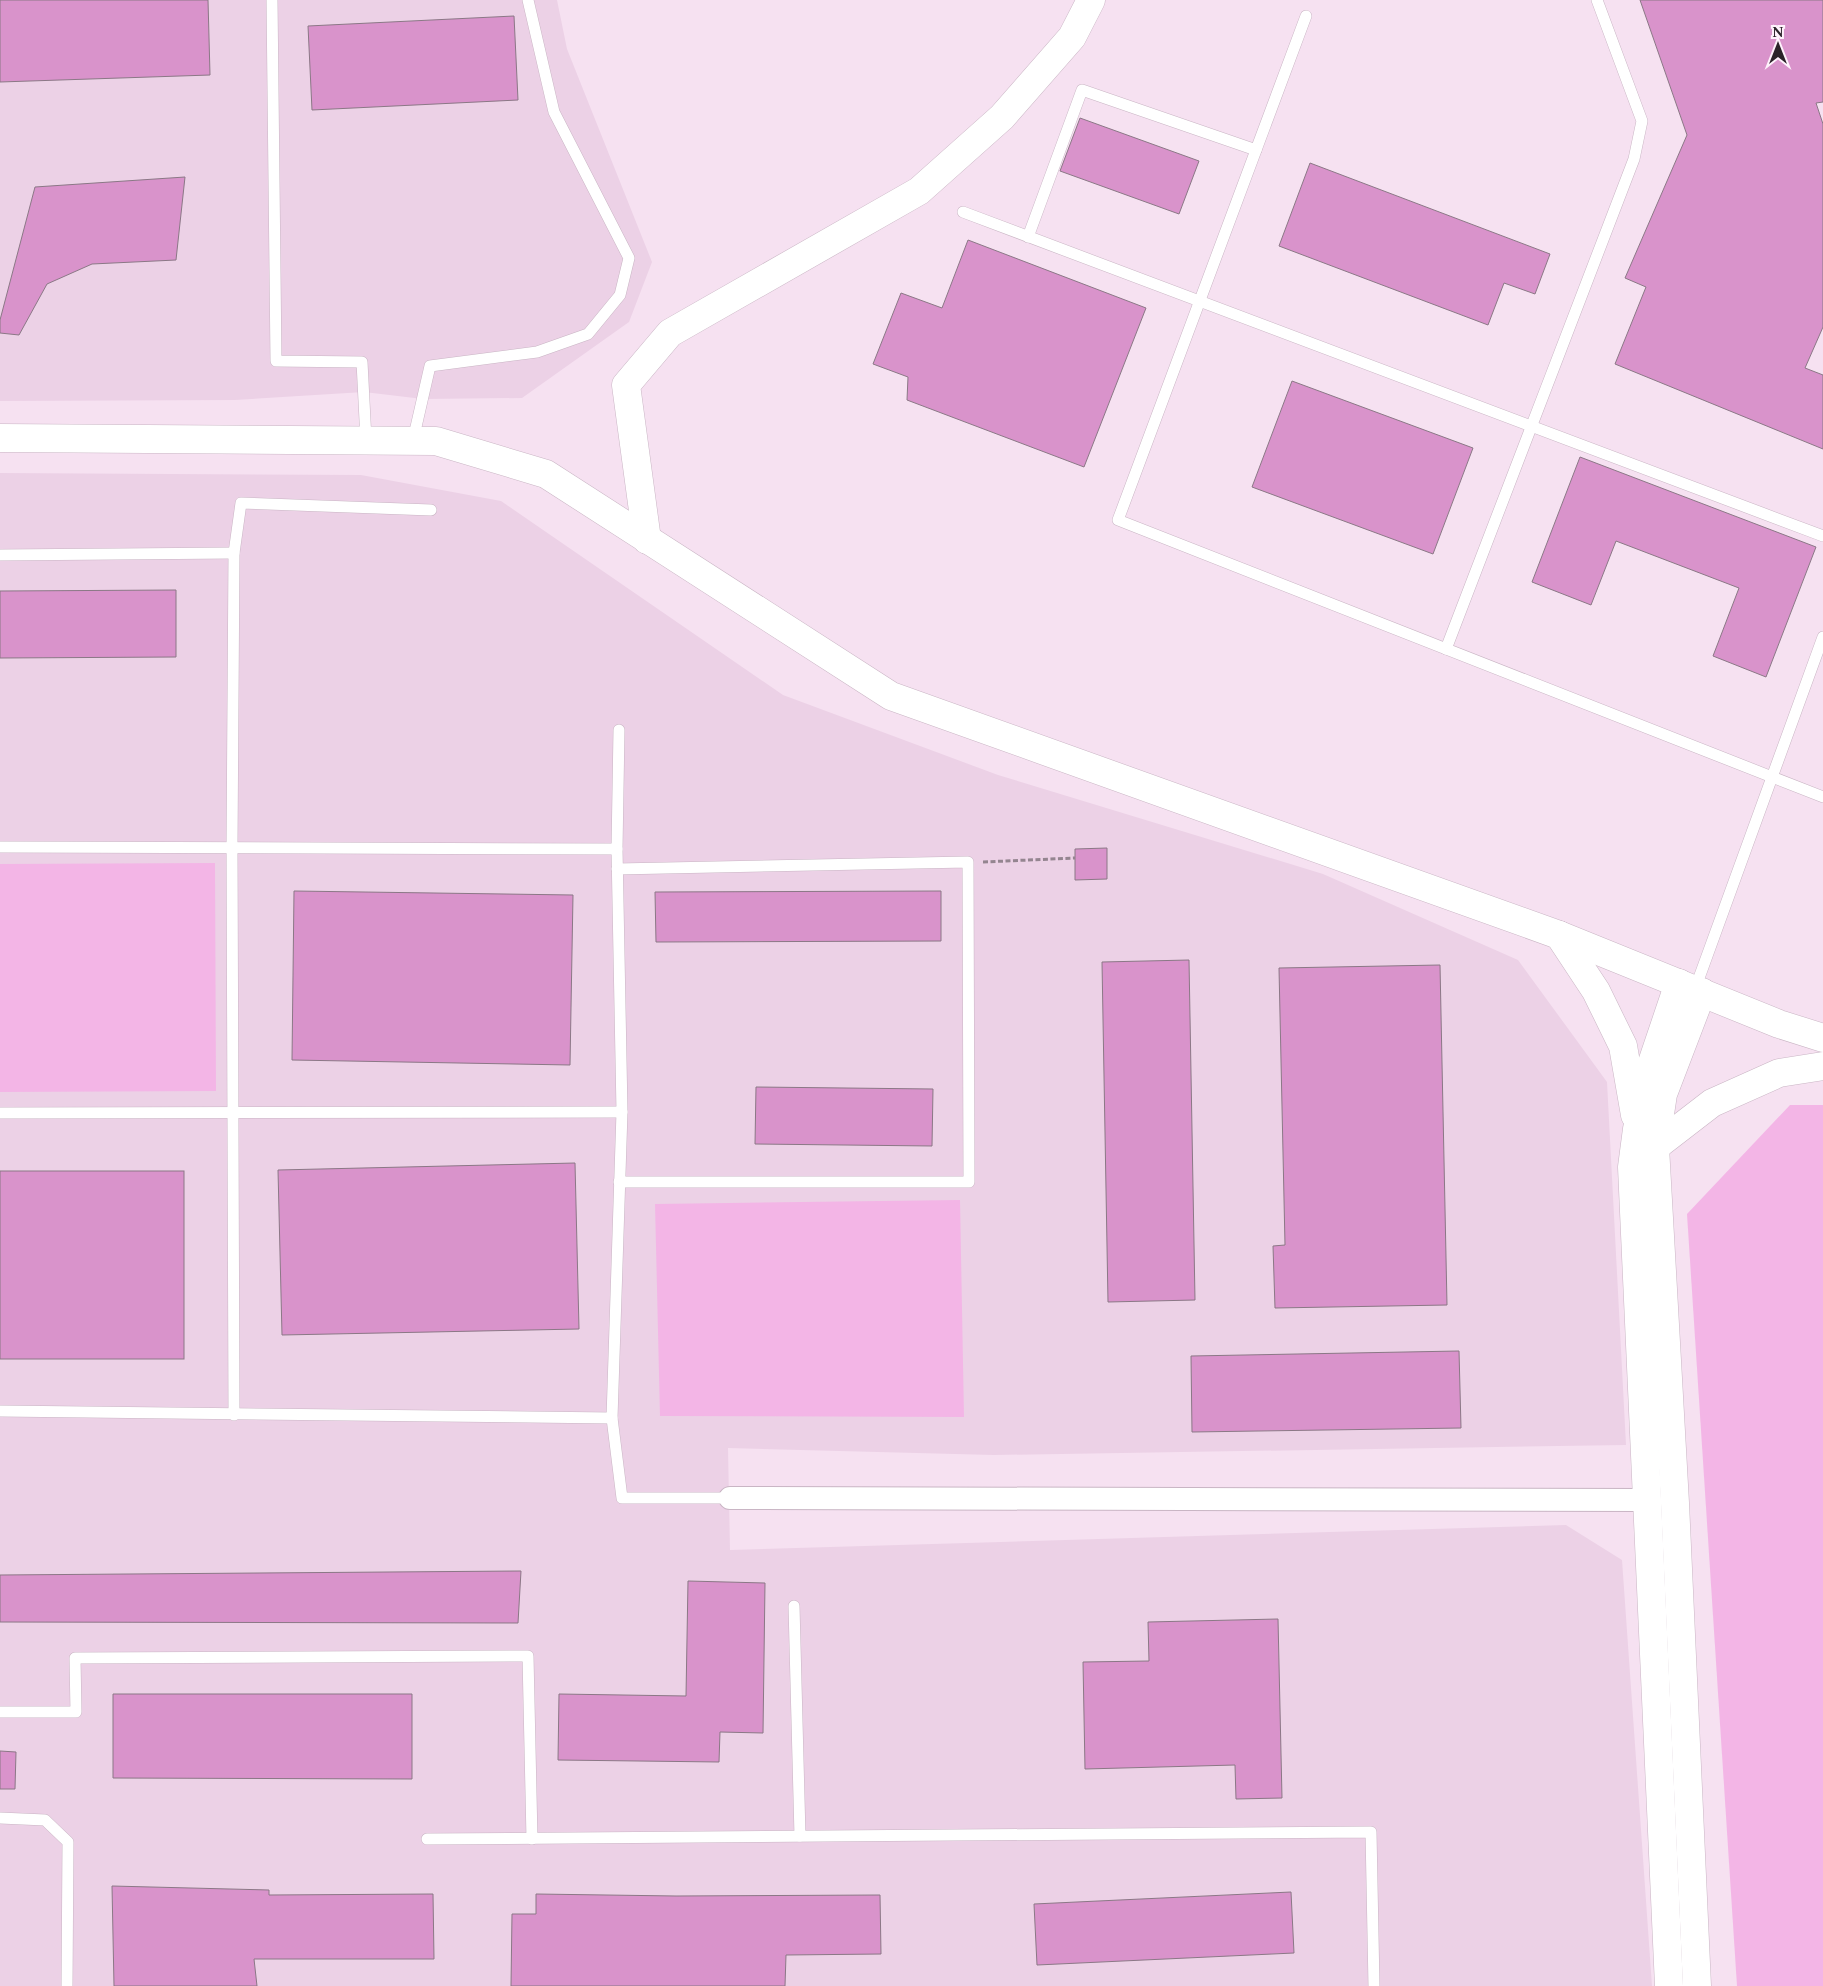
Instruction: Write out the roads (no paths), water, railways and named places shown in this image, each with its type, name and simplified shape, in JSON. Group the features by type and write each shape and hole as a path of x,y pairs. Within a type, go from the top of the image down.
{"street":[{"path":"648,540 626,385 670,333 919,191 1002,117 1072,37 1091,0"},
{"path":"0,438 436,441 546,474 891,696 1559,935 1779,1024 1823,1038"},
{"path":"1559,935 1596,991 1623,1046 1646,1138 1676,1504 1697,1986"},
{"path":"1669,1986 1632,1167 1646,1138 1663,1094 1692,988"},
{"path":"1646,1138 1712,1103 1779,1073 1823,1066"},
{"path":"730,1498 1647,1500"}],"lane":[{"path":"272,0 276,361 362,362 366,440"},
{"path":"413,440 430,366 537,352 588,334 620,295 629,258 554,112 528,0"},
{"path":"1446,648 1634,159 1642,121 1597,0"},
{"path":"1306,16 1118,520 1823,797"},
{"path":"1028,237 1082,90 1256,150"},
{"path":"963,212 1823,536"},
{"path":"234,1415 232,846 234,554 241,503 431,510"},
{"path":"0,555 234,554"},
{"path":"1692,988 1823,637"},
{"path":"619,730 617,869 622,1112 612,1418 622,1498 730,1498"},
{"path":"0,846 617,849"},
{"path":"617,869 968,862 969,1182 619,1182"},
{"path":"0,1113 622,1112"},
{"path":"0,1411 612,1418"},
{"path":"794,1606 800,1836"},
{"path":"0,1712 76,1712 75,1658 528,1656 532,1839"},
{"path":"0,1818 46,1820 68,1842 67,1986"},
{"path":"427,1839 1371,1832 1374,1986"}]}
